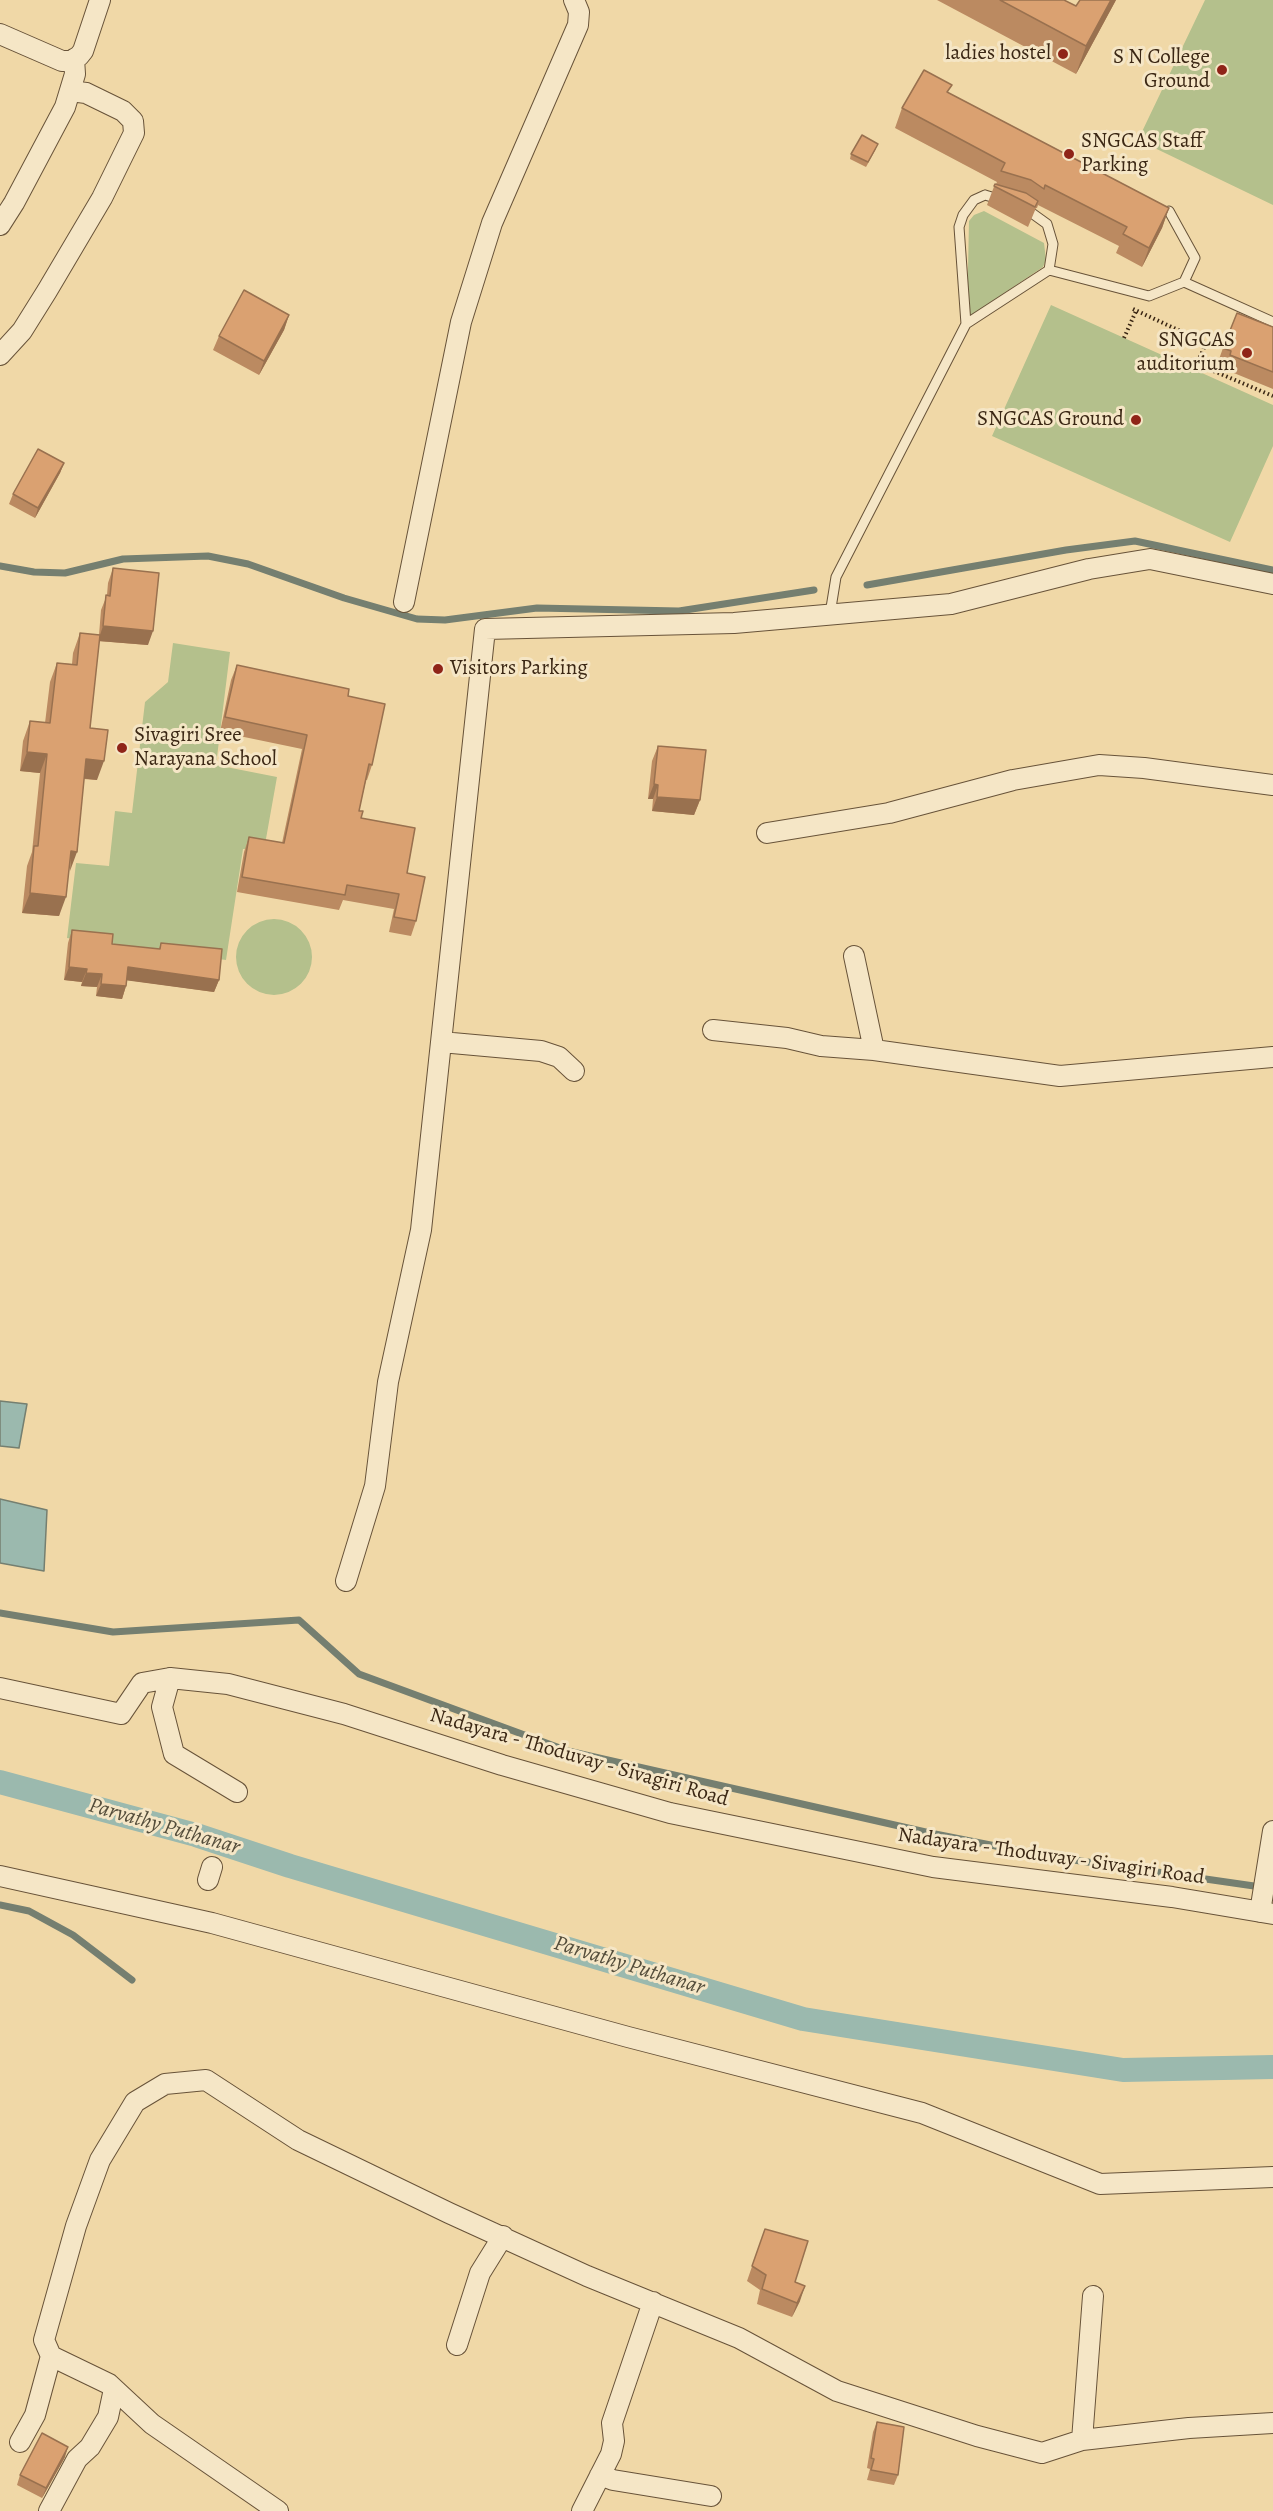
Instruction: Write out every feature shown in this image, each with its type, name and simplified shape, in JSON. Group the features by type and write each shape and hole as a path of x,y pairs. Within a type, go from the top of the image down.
{"street":[{"path":"0,33 62,61 74,59 82,51 100,0"},
{"path":"404,602 461,322 492,223 578,25 579,12 574,0"},
{"path":"0,225 55,127 71,91 75,74 74,59"},
{"path":"0,355 22,331 47,291 102,198 134,133 133,121 123,111 86,93 71,91"},
{"path":"346,1581 375,1486 388,1382 421,1230 485,629 734,623 951,604 1089,569 1150,559 1273,584"},
{"path":"767,834 889,813 1012,780 1099,765 1144,768 1273,785"},
{"path":"854,956 874,1050"},
{"path":"713,1030 1060,1076 1114,1073 1273,1057"},
{"path":"441,1042 541,1051 559,1057 574,1071"},
{"path":"170,1678 162,1707 174,1754 237,1792"},
{"name":"Nadayara - Thoduvay - Sivagiri Road","path":"0,1688 121,1714 142,1683 170,1678 228,1684 344,1714 502,1765 670,1813 933,1868 1172,1897 1267,1913"},
{"path":"1267,1913 1273,1831"},
{"path":"0,1876 212,1923 628,2037 922,2113 1101,2184 1273,2177"},
{"path":"278,2511 152,2424 114,2389 51,2356 44,2340 76,2226 100,2160 135,2102 165,2084 206,2080 298,2140 448,2213 504,2236 587,2276 739,2338 837,2391 977,2436 1042,2453 1082,2440 1189,2428 1273,2423"},
{"path":"457,2345 480,2273 504,2236"},
{"path":"1082,2440 1093,2296"},
{"path":"582,2511 611,2454 614,2441 612,2422 652,2302"},
{"path":"20,2442 35,2415 51,2356"},
{"path":"49,2511 77,2459 90,2447 108,2417 114,2389"},
{"path":"600,2475 613,2480 711,2496"}],"lane":[{"path":"966,324 959,227 963,215 974,200 985,195 1006,200 1022,206 1047,224 1053,244 1049,270"},
{"path":"830,614 836,577 966,324 1049,270 1149,296 1184,282 1195,258 1169,211"},
{"path":"1184,282 1273,322"}],"path":[{"path":"1124,338 1136,311"},
{"path":"1206,343 1197,364 1273,396"}],"green space":[{"name":"S N College Ground","path":"1205,0 1273,0 1273,205 1138,140"},
{"path":"984,211 1044,243 1046,260 1043,267 967,318 969,221 974,215"},
{"name":"SNGCAS Ground","path":"1051,305 1273,405 1273,446 1230,542 992,436"},
{"path":"173,643 230,652 216,765 277,777 264,850 243,849 226,960 67,938 76,863 109,866 115,811 132,813 145,702 168,682"},
{"path":"274,919 289,922 301,930 309,942 312,957 309,972 301,984 289,992 274,995 259,992 247,984 239,972 236,957 239,942 247,930 259,922"}],"water":[{"path":"0,1401 27,1404 19,1448 0,1446"},
{"path":"0,1499 47,1510 44,1571 0,1563"}],"building":[{"path":"1000,0 1064,0 1076,6 1080,0 1111,0 1086,46"},
{"path":"924,70 952,85 947,92 1169,208 1149,248 1123,234 1127,227 1045,185 1044,189 1031,180 1001,171 1005,163 902,108"},
{"path":"862,135 878,144 868,162 851,154"},
{"path":"995,184 1026,193 1038,201 1035,207 994,186"},
{"path":"244,290 289,315 264,361 219,336"},
{"path":"1237,313 1273,327 1273,372 1230,355 1231,351 1223,348"},
{"path":"38,449 64,463 38,508 13,494"},
{"path":"113,568 159,573 153,631 103,626 106,595 110,596"},
{"path":"80,633 100,635 90,728 108,730 104,761 86,759 77,852 71,851 66,897 30,893 34,846 38,846 47,754 27,752 30,721 50,723 57,663 77,665"},
{"path":"237,665 349,689 348,696 385,704 359,811 363,811 361,818 415,828 407,873 425,877 416,921 394,917 399,894 347,885 345,895 242,877 249,837 284,843 307,735 225,717"},
{"path":"658,746 706,750 700,800 657,797 658,785 654,784"},
{"path":"72,930 113,934 112,944 160,949 161,943 222,949 219,980 128,967 126,986 101,984 102,974 86,973 87,969 69,967"},
{"path":"765,2229 808,2241 795,2282 805,2286 797,2303 762,2289 766,2275 752,2266"},
{"path":"877,2422 904,2427 898,2475 871,2470"},
{"path":"42,2433 68,2447 46,2488 20,2475"}],"waterway":[{"path":"867,585 1066,550 1135,541 1273,570"},
{"path":"0,566 34,572 65,573 123,559 208,556 248,564 344,598 417,619 445,620 537,608 679,611 814,590"},
{"path":"0,1613 113,1632 299,1620 359,1674 568,1751 930,1833 1046,1856 1261,1887"},
{"name":"Parvathy Puthanar","path":"0,1782 196,1835 290,1866 803,2019 1123,2070 1273,2067"},
{"path":"0,1905 29,1911 73,1935 132,1980"}],"place":[{"name":"ladies hostel","path":"1063,54"},
{"name":"S N College Ground","path":"1222,70"},
{"name":"SNGCAS Staff Parking","path":"1069,154"},
{"name":"SNGCAS auditorium","path":"1247,353"},
{"name":"SNGCAS Ground","path":"1136,420"},
{"name":"Visitors Parking","path":"438,669"},
{"name":"Sivagiri Sree Narayana School","path":"122,748"}]}
